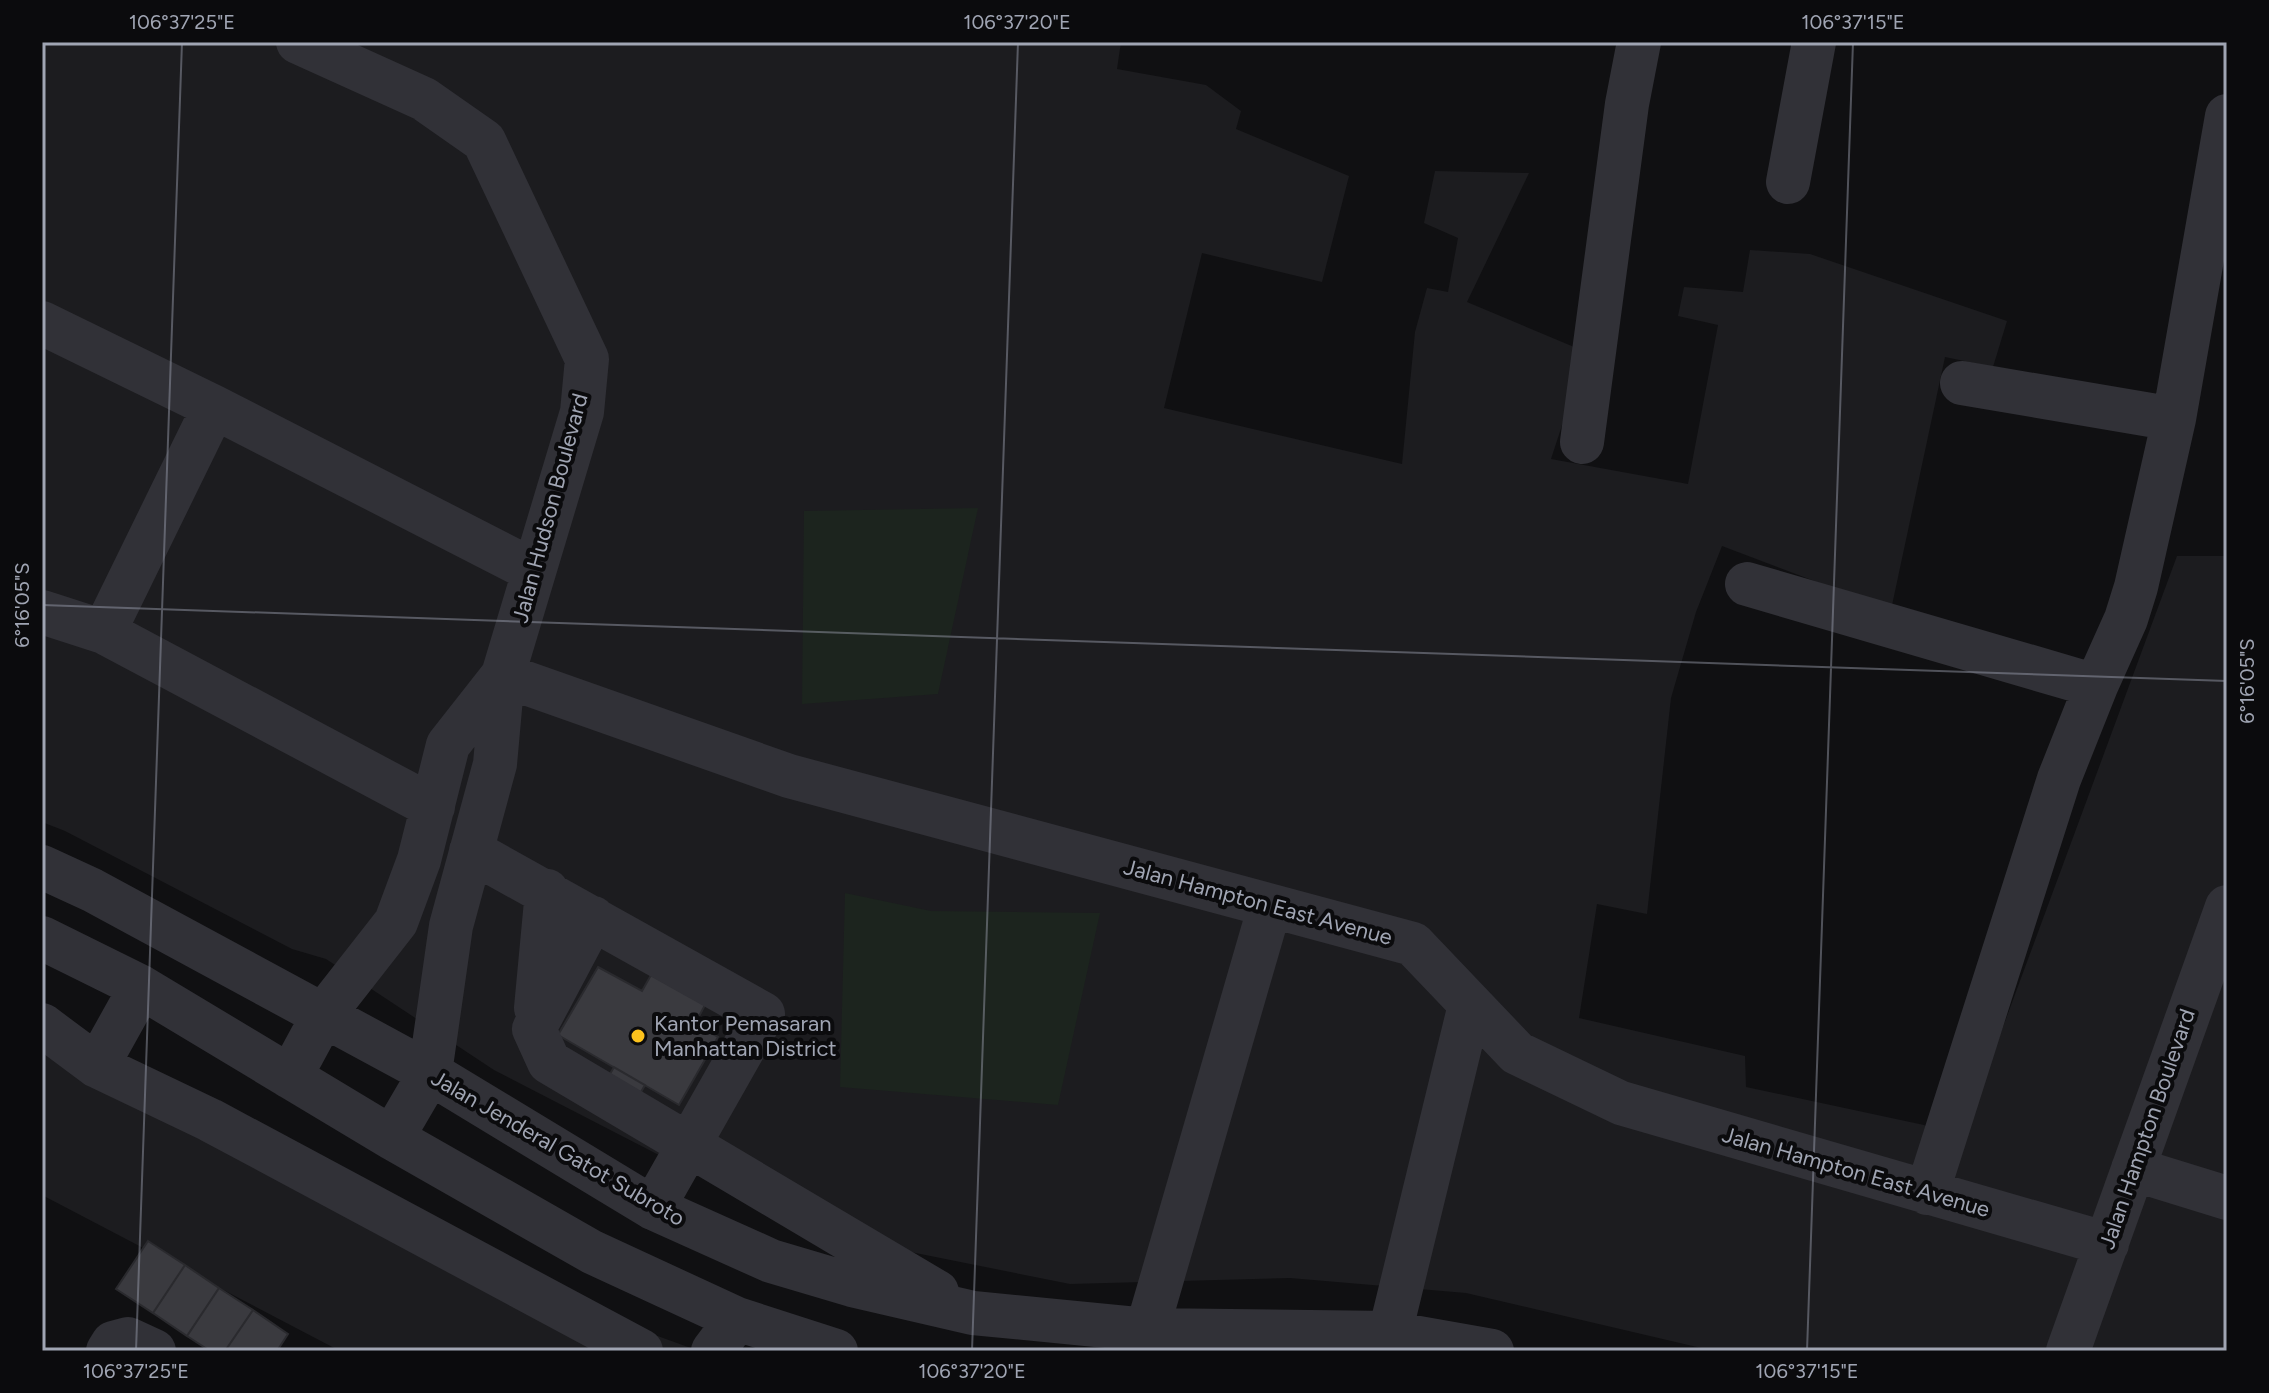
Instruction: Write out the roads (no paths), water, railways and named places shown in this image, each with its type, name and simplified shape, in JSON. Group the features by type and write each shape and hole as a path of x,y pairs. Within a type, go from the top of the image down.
{"street":[{"name":"Jalan Hudson Boulevard","path":"298,42 424,99 484,141 587,359 582,412 503,675 495,764 451,926 430,1073"},
{"path":"1582,442 1627,104 1639,42"},
{"path":"1788,182 1814,42"},
{"path":"1927,1193 2059,779 2126,619 2136,587 2174,419 2227,116"},
{"path":"42,323 214,407 534,571"},
{"path":"1962,383 2174,419"},
{"path":"104,632 214,407"},
{"path":"1747,584 2096,686"},
{"path":"42,612 104,632 433,807"},
{"name":"Jalan Hudson Boulevard","path":"290,1077 324,1014 396,922 419,860 448,745 503,675"},
{"name":"Jalan Hampton East Avenue","path":"503,675 789,776 1413,944 1517,1053 1621,1103 2107,1244"},
{"path":"471,851 763,1014 653,1208"},
{"name":"Jalan Jenderal Gatot Subroto","path":"42,867 92,890 430,1073 653,1208 771,1261 852,1285 973,1313 1147,1330 1390,1333 1492,1351"},
{"path":"547,891 534,1029 549,1062 973,1313"},
{"path":"1147,1330 1270,906"},
{"path":"534,1029 593,918"},
{"name":"Jalan Hampton Boulevard","path":"2068,1351 2225,919"},
{"path":"42,938 141,987 392,1138 592,1252 725,1335 836,1351"},
{"path":"97,1066 141,987"},
{"path":"1390,1333 1470,1005"},
{"path":"42,1025 97,1066 210,1120 641,1351"},
{"path":"392,1138 430,1073"},
{"path":"2133,1169 2227,1198"},
{"path":"108,1351 113,1343 128,1339 154,1351"}],"place":[{"name":"Kantor Pemasaran Manhattan District","path":"638,1036"}]}
